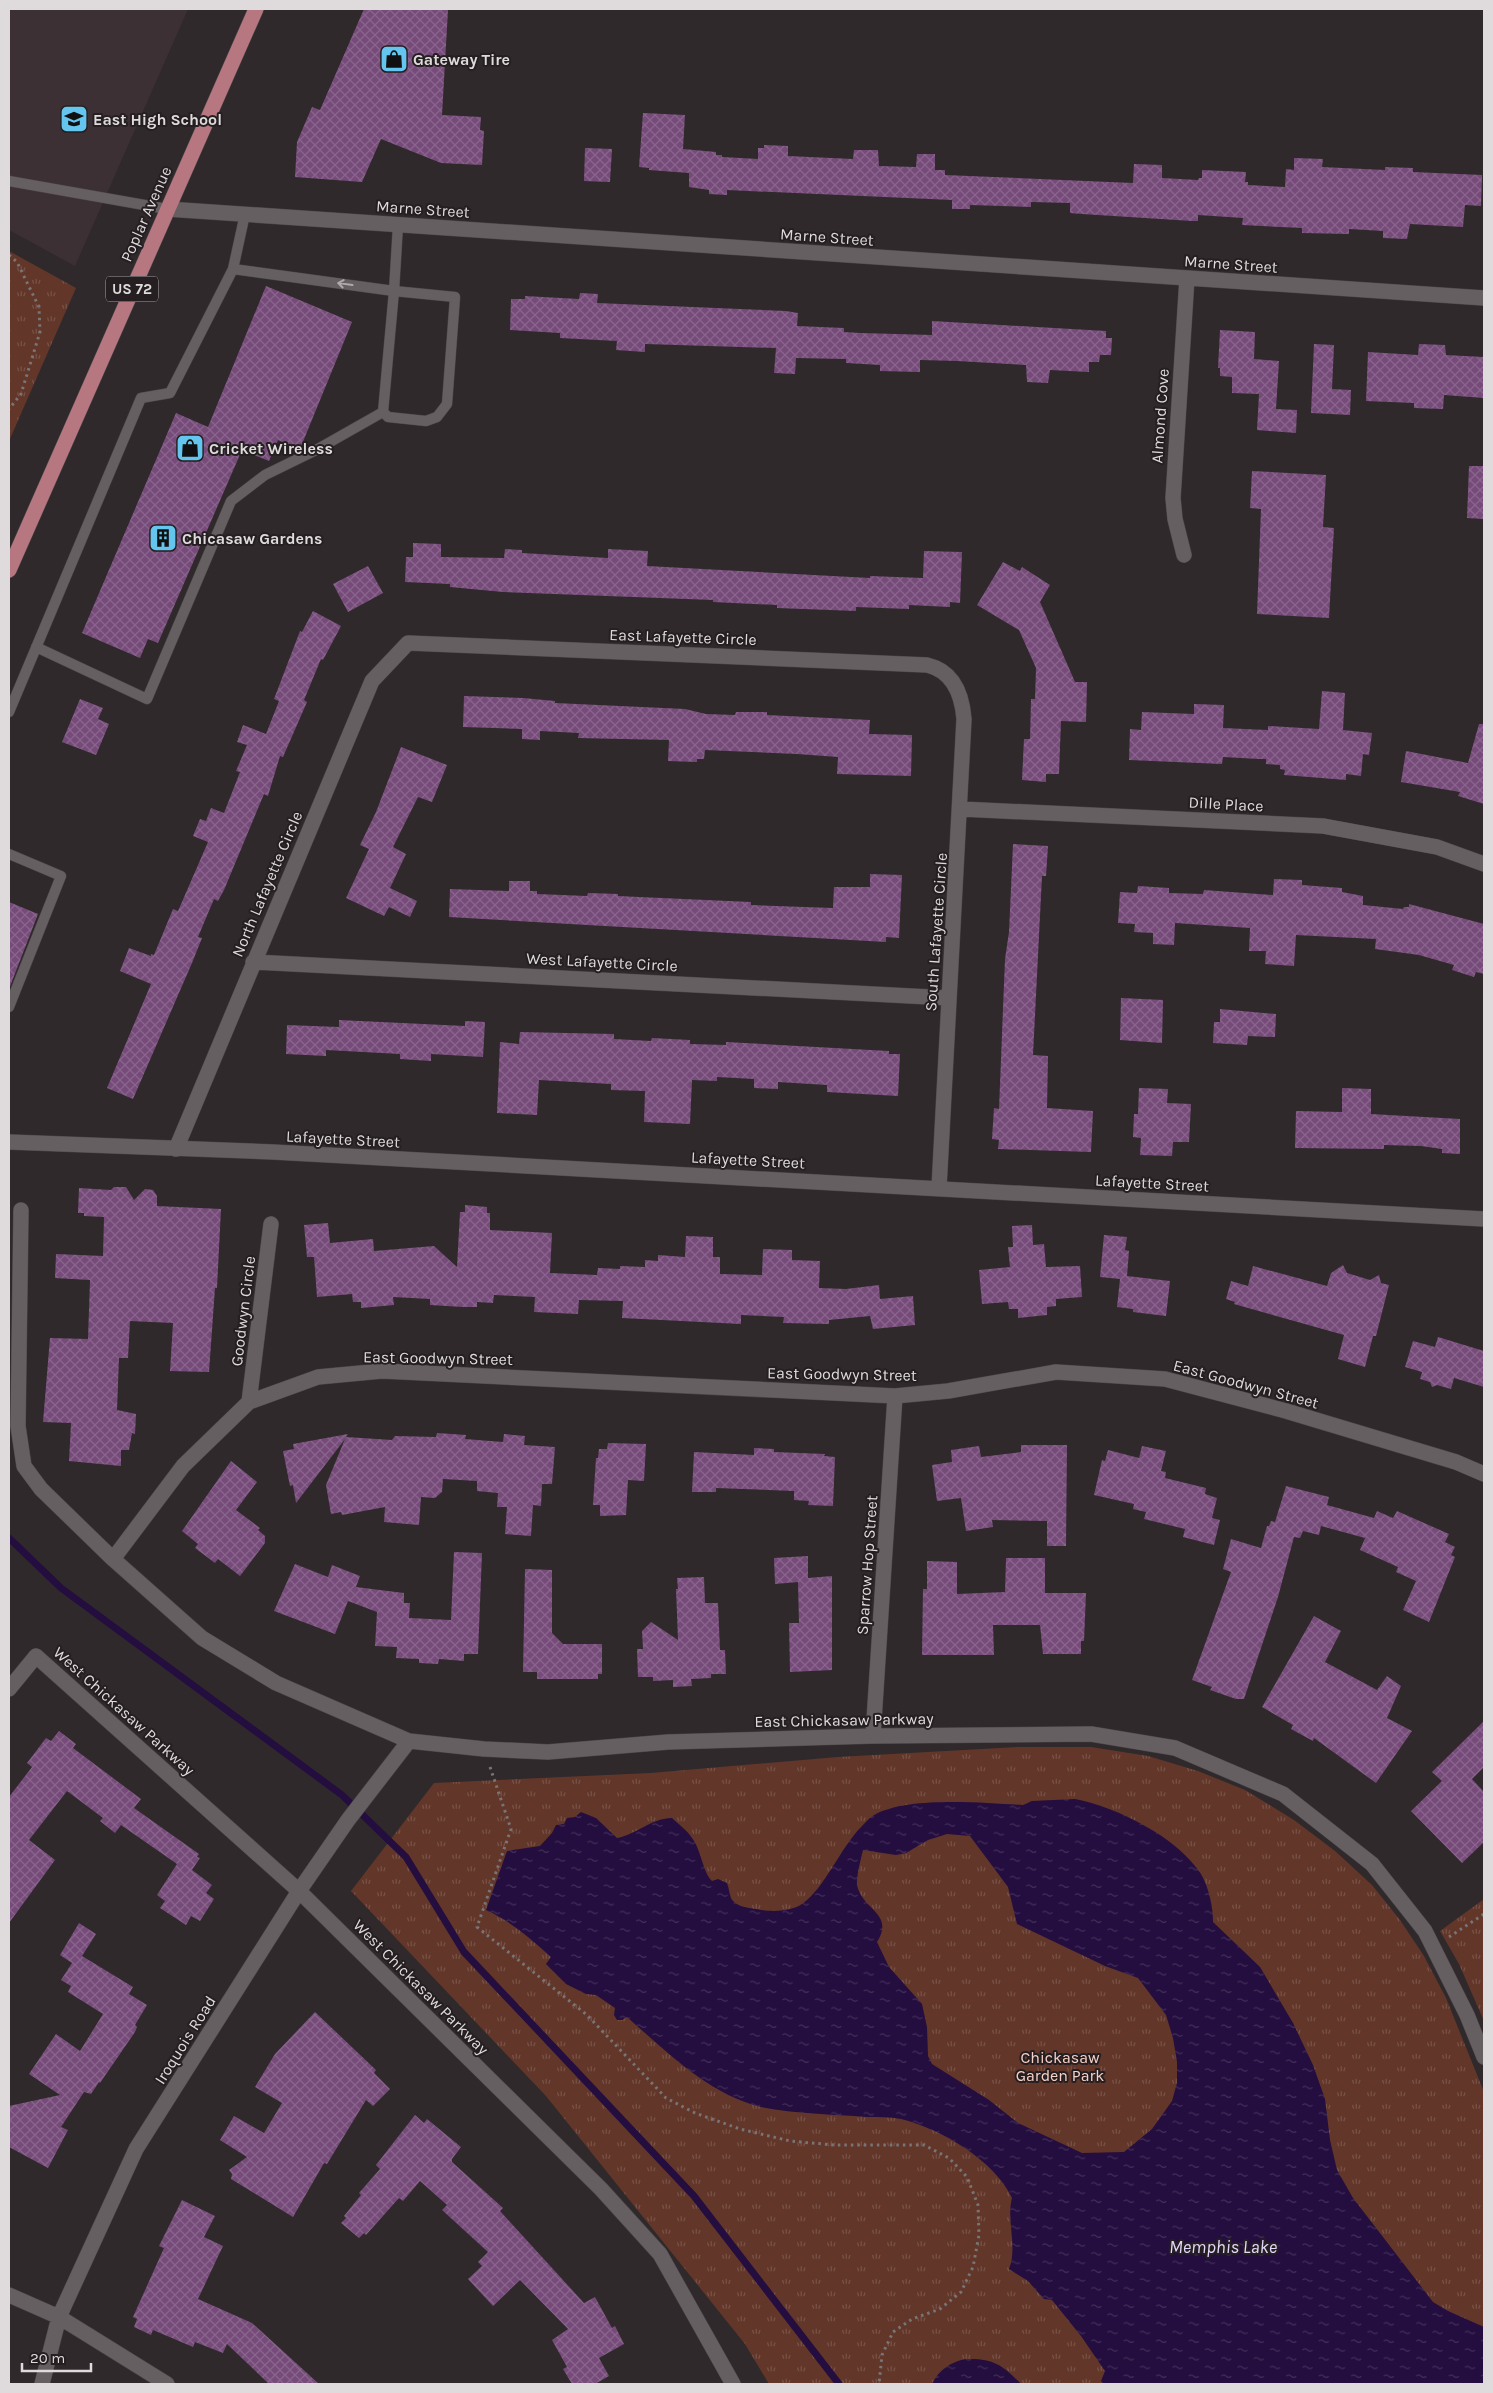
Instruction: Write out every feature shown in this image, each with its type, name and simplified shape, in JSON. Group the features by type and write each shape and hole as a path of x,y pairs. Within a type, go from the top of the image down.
{"main road":[{"name":"Poplar Avenue","path":"9,570 256,9"}],"street":[{"name":"Marne Street","path":"167,209 1484,298"},
{"name":"Almond Cove","path":"1184,555 1175,519 1173,498 1187,278"},
{"name":"East Lafayette Circle","path":"408,643 926,665 942,670 952,680"},
{"name":"North Lafayette Circle","path":"176,1149 372,681 408,643"},
{"name":"South Lafayette Circle","path":"939,1188 961,809 964,718 963,703 952,680"},
{"name":"Dille Place","path":"961,809 1322,826 1438,847 1484,864"},
{"name":"West Lafayette Circle","path":"253,962 949,998"},
{"name":"Lafayette Street","path":"9,1142 939,1188 1484,1219"},
{"name":"East Chickasaw Parkway","path":"21,1210 18,1426 24,1466 42,1489 113,1560 202,1638 276,1683 409,1741 484,1749 548,1752 668,1742 873,1736 1091,1734 1176,1748 1283,1794 1372,1864 1425,1931 1484,2057"},
{"name":"Goodwyn Circle","path":"249,1402 271,1224"},
{"name":"East Goodwyn Street","path":"249,1402 318,1377 382,1371 895,1396 948,1391 1056,1372 1165,1380 1286,1411 1456,1462 1484,1474"},
{"name":"Sparrow Hop Street","path":"873,1736 895,1396"},
{"path":"113,1560 184,1466 249,1402"},
{"name":"West Chickasaw Parkway","path":"9,1689 36,1656 299,1891 602,2189 660,2254 733,2384"},
{"name":"Iroquois Road","path":"42,2384 59,2317 136,2149 299,1891 348,1820 409,1741"},
{"path":"9,2295 59,2317 167,2384"}],"lane":[{"path":"9,181 167,209"},
{"path":"9,712 141,398 170,393 233,269 245,214"},
{"path":"383,412 398,225"},
{"path":"233,269 455,297 447,404 437,417 426,421 388,417 383,412"},
{"path":"36,647 146,699 231,501 266,475 316,450 383,412"},
{"path":"9,854 60,876 9,1007"}],"path":[{"path":"9,255 17,262 39,307 40,332 21,394 9,409"},
{"path":"484,1749 511,1829 477,1927 587,2015 666,2098 695,2113 731,2126 790,2141 834,2145 924,2144 949,2158 967,2177 978,2205 979,2235 972,2267 961,2292 940,2310 912,2318 893,2332 882,2355 879,2384"},
{"path":"1434,1948 1484,1914"}],"shaded area":[{"name":"East High School","path":"9,9 188,9 75,266 9,230"}],"green space":[{"path":"9,251 76,288 9,441"},
{"name":"Chickasaw Garden Park","path":"1018,1747 1091,1747 1148,1756 1198,1771 1245,1790 1294,1820 1335,1851 1372,1885 1400,1920 1424,1956 1446,1998 1484,2092 1484,2384 769,2384 745,2344 546,2096 351,1891 434,1783 651,1773 838,1757"},
{"path":"1484,1899 1484,2021 1459,1964 1440,1931"}],"water":[{"name":"Memphis Lake","path":"1075,1799 1127,1816 1162,1836 1190,1860 1201,1874 1210,1898 1213,1922 1260,1967 1293,2023 1313,2065 1325,2099 1330,2140 1337,2170 1353,2198 1433,2302 1484,2327 1484,2384 1104,2384 1101,2381 1105,2371 1081,2336 1052,2300 1044,2299 1028,2281 1009,2269 1012,2251 1010,2216 1012,2198 1004,2184 980,2159 949,2138 933,2130 901,2119 787,2111 761,2107 723,2092 689,2070 627,2017 617,2020 614,2015 615,2008 596,1995 586,1994 566,1984 546,1964 551,1957 512,1925 486,1910 507,1851 540,1846 552,1833 556,1825 564,1824 567,1818 575,1817 581,1812 596,1818 617,1838 657,1821 672,1818 688,1832 695,1843 706,1872 712,1881 718,1879 727,1883 733,1901 745,1907 777,1911 788,1910 798,1906 810,1897 854,1835 876,1814 890,1808 927,1803 969,1802 1023,1805 1032,1801","holes":["947,1834 970,1836 1008,1887 1017,1924 1105,1966 1138,1978 1166,2015 1173,2038 1177,2062 1177,2083 1172,2101 1152,2129 1124,2152 1082,2153 1018,2123 989,2100 932,2064 928,2056 927,2027 922,2004 889,1967 877,1942 882,1932 880,1918 860,1893 857,1878 863,1850 896,1855 906,1853 928,1840"]},
{"path":"966,2359 991,2361 1003,2367 1021,2384 932,2384 946,2367"}],"building":[{"name":"Gateway Tire","path":"364,9 448,10 442,115 481,117 480,130 484,131 482,165 441,163 381,139 362,182 295,177 297,142 312,107 320,110"},
{"path":"643,113 685,115 683,149 716,152 716,155 722,155 722,157 758,159 758,148 764,148 764,145 788,146 788,156 853,159 854,150 878,150 879,166 916,167 917,154 935,154 935,170 945,170 945,175 1133,183 1134,164 1162,165 1162,178 1198,180 1202,178 1202,170 1246,172 1245,182 1248,182 1248,185 1285,187 1286,169 1294,170 1294,158 1323,159 1322,167 1385,170 1385,167 1413,168 1413,172 1482,175 1481,206 1465,205 1463,227 1410,224 1407,239 1383,238 1383,231 1349,229 1349,234 1302,233 1302,228 1242,225 1243,218 1198,215 1198,221 1192,221 1070,213 1070,203 1031,202 1031,207 970,205 970,209 952,209 952,200 727,190 727,195 709,194 709,190 689,187 689,173 649,170 649,168 639,167"},
{"path":"585,148 612,149 610,182 584,181"},
{"path":"266,286 352,322 300,449 278,440 269,461 242,450 158,643 148,639 140,658 82,633 176,413 208,427"},
{"path":"580,293 598,294 597,303 786,311 798,313 797,326 844,328 844,332 932,335 932,321 1106,331 1106,338 1112,338 1111,355 1100,355 1099,362 1089,362 1089,372 1050,370 1048,383 1027,382 1026,365 957,361 920,360 920,372 880,371 880,365 846,363 846,359 796,358 795,374 774,373 776,348 645,344 645,352 616,350 617,341 560,338 560,333 510,330 511,299 525,299 525,296 579,299"},
{"path":"1220,330 1255,332 1254,359 1279,361 1276,409 1297,410 1296,433 1257,430 1259,394 1232,393 1232,377 1220,376 1220,368 1218,368"},
{"path":"1314,344 1334,345 1332,389 1351,390 1350,415 1311,413"},
{"path":"1419,344 1445,345 1446,355 1484,357 1484,398 1444,395 1443,409 1414,408 1414,403 1366,401 1368,352 1418,355"},
{"path":"1469,466 1484,466 1484,519 1467,518"},
{"path":"1252,471 1326,475 1323,527 1334,528 1329,618 1257,614 1261,509 1250,508"},
{"path":"413,543 441,544 441,557 504,558 505,549 522,550 522,553 608,558 608,549 648,551 647,566 870,578 870,576 923,578 924,551 962,552 960,603 950,602 950,607 909,605 909,609 856,607 856,611 777,608 777,605 713,602 713,600 503,592 450,587 450,584 405,582 406,557 413,557"},
{"path":"1003,562 1020,571 1022,567 1050,585 1040,602 1075,682 1087,682 1086,722 1061,721 1059,774 1046,774 1046,782 1022,780 1024,739 1030,739 1031,699 1035,699 1036,668 1019,630 977,605"},
{"path":"368,566 383,593 348,612 333,584"},
{"path":"313,611 341,626 323,660 321,659 304,700 307,702 283,757 280,756 268,796 264,794 224,890 218,901 214,899 198,937 202,938 192,963 133,1099 107,1088 151,984 120,971 129,948 151,956 151,954 154,955 173,909 178,911 208,842 193,836 200,819 206,821 211,808 224,813 240,772 236,771 247,745 237,742 243,725 266,734 279,701 274,699 300,631 302,632"},
{"path":"1322,691 1345,693 1343,730 1372,733 1369,755 1363,754 1361,776 1346,774 1346,780 1284,775 1285,770 1280,769 1280,765 1266,764 1266,759 1223,757 1222,764 1129,760 1130,729 1141,730 1142,712 1194,714 1194,704 1224,705 1223,728 1268,730 1268,726 1319,729"},
{"path":"464,696 523,698 555,701 555,703 685,709 706,714 735,715 736,712 767,712 767,715 870,720 869,734 912,735 911,776 837,774 838,757 797,754 705,750 704,759 697,759 697,762 668,761 669,740 578,738 579,733 540,731 540,740 522,739 522,729 463,727"},
{"path":"80,699 103,708 98,719 109,724 96,755 62,742"},
{"path":"1479,724 1484,724 1484,804 1458,796 1460,792 1401,782 1406,751 1468,763"},
{"path":"401,747 447,765 432,802 418,797 393,847 406,854 390,888 417,901 410,917 389,907 384,916 346,898 369,849 360,845 376,812"},
{"path":"1013,844 1048,846 1046,876 1042,876 1033,1055 1048,1056 1047,1108 1093,1111 1091,1152 998,1149 999,1140 992,1139 994,1108 999,1109 1005,959 1009,932"},
{"path":"870,874 902,875 899,938 886,937 886,942 449,917 450,889 509,891 509,881 530,881 530,891 537,891 537,894 587,896 588,893 618,894 618,896 751,902 751,905 833,908 834,887 870,887"},
{"path":"1274,879 1302,880 1302,885 1342,888 1342,892 1363,896 1363,905 1403,909 1404,907 1409,907 1409,904 1484,924 1484,974 1476,972 1474,977 1452,970 1454,965 1419,955 1375,949 1376,939 1296,935 1294,966 1265,964 1266,951 1249,951 1250,928 1175,923 1174,945 1153,944 1153,933 1134,932 1135,924 1118,923 1120,892 1137,893 1138,886 1169,888 1169,893 1203,894 1204,890 1273,895"},
{"path":"9,902 38,914 9,989"},
{"path":"1121,998 1163,1000 1162,1043 1120,1040"},
{"path":"1220,1009 1276,1014 1275,1037 1248,1036 1247,1045 1213,1043 1214,1022 1220,1022"},
{"path":"339,1020 465,1026 465,1021 485,1022 483,1057 431,1054 431,1061 400,1059 400,1054 326,1050 326,1056 286,1054 287,1025 339,1027"},
{"path":"520,1032 614,1034 614,1039 651,1041 652,1038 690,1040 690,1044 726,1045 726,1042 889,1051 889,1054 900,1054 898,1096 827,1092 827,1085 778,1082 778,1089 754,1088 754,1079 717,1077 717,1081 692,1080 690,1124 644,1122 645,1091 611,1090 611,1084 539,1080 537,1115 497,1113 500,1042 519,1044"},
{"path":"1139,1088 1168,1089 1167,1103 1191,1104 1189,1142 1173,1142 1172,1156 1140,1155 1141,1138 1133,1137 1134,1114 1138,1114"},
{"path":"1342,1088 1371,1089 1371,1114 1460,1119 1460,1154 1442,1153 1442,1149 1421,1146 1384,1145 1384,1149 1295,1148 1296,1111 1342,1112"},
{"path":"114,1187 126,1187 134,1200 145,1189 153,1190 157,1196 157,1206 221,1209 217,1288 215,1288 209,1372 170,1371 173,1323 130,1321 128,1358 119,1358 117,1410 136,1414 135,1434 132,1433 129,1450 121,1450 121,1466 69,1461 71,1423 43,1422 50,1338 88,1339 90,1280 55,1278 56,1254 103,1256 104,1217 84,1216 84,1213 78,1213 79,1188 111,1190"},
{"path":"465,1205 487,1207 487,1213 490,1213 490,1230 552,1233 550,1273 597,1275 598,1268 620,1269 620,1266 645,1267 645,1260 658,1261 658,1255 685,1257 686,1236 713,1237 713,1257 720,1257 720,1274 762,1275 763,1249 792,1250 792,1260 820,1261 819,1288 846,1289 879,1285 880,1299 913,1296 915,1325 873,1329 870,1316 829,1320 829,1324 783,1323 784,1317 741,1315 741,1324 622,1318 623,1301 579,1300 578,1314 534,1312 535,1297 494,1295 493,1303 477,1302 477,1307 463,1307 430,1305 430,1299 393,1297 394,1305 361,1308 361,1302 353,1302 352,1294 317,1297 314,1257 307,1257 304,1225 328,1223 330,1243 373,1239 374,1251 434,1246 457,1267 460,1212 465,1212"},
{"path":"1032,1225 1033,1245 1044,1244 1046,1267 1080,1266 1082,1297 1056,1299 1056,1306 1047,1307 1047,1315 1018,1318 1018,1309 1009,1309 1008,1302 982,1304 979,1270 1010,1267 1008,1247 1013,1247 1012,1226"},
{"path":"1104,1235 1127,1237 1125,1250 1129,1251 1127,1276 1170,1281 1166,1316 1133,1312 1133,1309 1117,1307 1120,1279 1100,1277"},
{"path":"1343,1265 1347,1273 1370,1280 1379,1275 1381,1283 1389,1285 1376,1336 1373,1336 1365,1367 1338,1359 1344,1335 1234,1304 1235,1302 1226,1299 1231,1281 1248,1286 1253,1266 1327,1286 1331,1273"},
{"path":"1438,1337 1484,1351 1484,1387 1454,1378 1451,1389 1437,1385 1432,1387 1430,1382 1420,1379 1422,1372 1405,1367 1413,1341 1435,1347"},
{"path":"437,1433 466,1435 465,1439 503,1442 504,1434 525,1436 524,1445 555,1447 552,1484 542,1484 541,1506 533,1505 531,1536 505,1534 507,1507 497,1507 498,1493 477,1491 477,1481 443,1479 442,1492 435,1498 421,1497 419,1525 384,1522 385,1507 342,1515 341,1512 331,1514 326,1485 345,1439 296,1503 293,1485 290,1486 283,1451 294,1449 293,1444 348,1434 346,1437 392,1440 395,1436 436,1437"},
{"path":"608,1443 646,1444 644,1481 628,1480 626,1515 600,1516 600,1505 593,1505 596,1458 598,1458 599,1449 607,1449"},
{"path":"1021,1445 1067,1445 1066,1546 1047,1546 1047,1521 992,1520 993,1527 966,1531 961,1498 937,1501 932,1465 952,1462 951,1450 979,1446 981,1457 1021,1452"},
{"path":"1142,1446 1166,1451 1161,1471 1166,1472 1165,1478 1206,1488 1205,1494 1217,1498 1212,1518 1220,1520 1214,1545 1183,1537 1185,1529 1144,1519 1146,1512 1133,1509 1134,1504 1094,1495 1102,1460 1105,1461 1108,1450 1139,1458"},
{"path":"754,1448 774,1449 774,1452 825,1454 824,1456 835,1457 833,1506 808,1505 809,1501 794,1500 794,1491 716,1488 716,1492 692,1492 694,1452 754,1455"},
{"path":"231,1461 257,1482 236,1510 260,1528 258,1530 265,1536 265,1543 240,1576 218,1559 215,1563 195,1548 198,1544 182,1531"},
{"path":"1286,1486 1329,1497 1327,1505 1374,1518 1377,1511 1393,1518 1397,1511 1449,1534 1445,1542 1455,1547 1451,1555 1455,1557 1429,1622 1403,1610 1416,1581 1396,1572 1398,1567 1360,1550 1365,1538 1321,1526 1319,1535 1303,1531 1300,1538 1294,1537 1278,1597 1244,1699 1236,1699 1210,1690 1212,1687 1192,1680 1231,1572 1223,1569 1231,1539 1261,1548 1267,1526 1269,1526 1271,1521 1275,1522"},
{"path":"454,1552 482,1553 478,1654 464,1654 464,1661 439,1659 438,1664 419,1663 419,1659 396,1658 397,1647 375,1646 377,1612 348,1601 335,1634 274,1611 295,1564 328,1577 332,1565 360,1576 356,1587 404,1593 404,1603 410,1603 409,1618 451,1620"},
{"path":"808,1556 808,1578 832,1576 832,1670 790,1672 789,1623 799,1623 798,1582 775,1584 774,1558"},
{"path":"1006,1558 1045,1558 1045,1593 1086,1593 1084,1641 1081,1641 1081,1654 1043,1654 1040,1625 993,1625 994,1655 922,1655 923,1589 927,1589 927,1561 957,1562 957,1594 1005,1592"},
{"path":"525,1569 552,1570 552,1633 563,1644 602,1644 602,1674 598,1674 598,1679 537,1679 537,1672 523,1672"},
{"path":"704,1577 705,1603 718,1603 720,1650 725,1650 726,1674 711,1674 711,1678 691,1679 692,1686 673,1687 673,1680 653,1681 653,1677 638,1677 637,1649 643,1649 642,1631 651,1622 678,1640 677,1578"},
{"path":"1314,1616 1341,1631 1325,1662 1377,1690 1387,1676 1401,1686 1387,1718 1412,1731 1376,1783 1314,1738 1313,1741 1291,1729 1293,1725 1262,1707"},
{"path":"1484,1721 1484,1767 1472,1779 1484,1792 1484,1842 1462,1863 1411,1811 1442,1781 1432,1772"},
{"path":"59,1731 76,1744 73,1748 141,1799 134,1808 199,1854 197,1857 200,1858 192,1870 212,1885 206,1893 214,1899 200,1921 191,1916 186,1925 160,1908 165,1901 157,1895 177,1864 121,1825 115,1833 100,1821 103,1818 67,1791 29,1840 55,1860 9,1923 9,1797 32,1767 27,1763 46,1738 51,1741"},
{"path":"79,1923 96,1934 82,1956 133,1987 129,1994 147,2005 135,2025 137,2027 135,2032 100,2083 91,2094 84,2092 61,2127 68,2130 48,2168 9,2147 9,2106 60,2095 29,2074 56,2034 80,2051 103,2014 68,1992 71,1986 61,1980 72,1963 60,1955"},
{"path":"315,2012 376,2070 374,2073 390,2089 373,2106 366,2100 327,2164 324,2163 293,2217 231,2179 232,2174 229,2170 247,2157 220,2140 234,2116 264,2133 282,2103 255,2087 275,2054"},
{"path":"415,2115 424,2123 427,2119 461,2147 452,2159 452,2162 503,2208 500,2211 584,2303 595,2297 612,2328 615,2326 624,2344 599,2358 609,2376 595,2384 572,2384 563,2369 567,2367 552,2340 568,2329 520,2280 493,2306 468,2279 482,2266 478,2262 488,2252 442,2210 447,2205 420,2181 403,2201 399,2198 366,2235 364,2233 359,2238 341,2223 346,2218 344,2216 361,2195 359,2193 380,2169 376,2165"},
{"path":"182,2200 215,2216 204,2237 223,2246 198,2299 252,2323 319,2384 269,2384 227,2344 223,2353 195,2342 193,2347 153,2330 151,2335 134,2327 137,2319 133,2317 164,2248 159,2246"}],"waterway":[{"path":"9,1538 61,1588 342,1795 406,1857 464,1952 694,2196 839,2384"}],"place":[{"name":"Gateway Tire","path":"394,59"},
{"name":"East High School","path":"74,119"},
{"name":"Cricket Wireless","path":"190,448"},
{"name":"Chicasaw Gardens","path":"163,538"}]}
